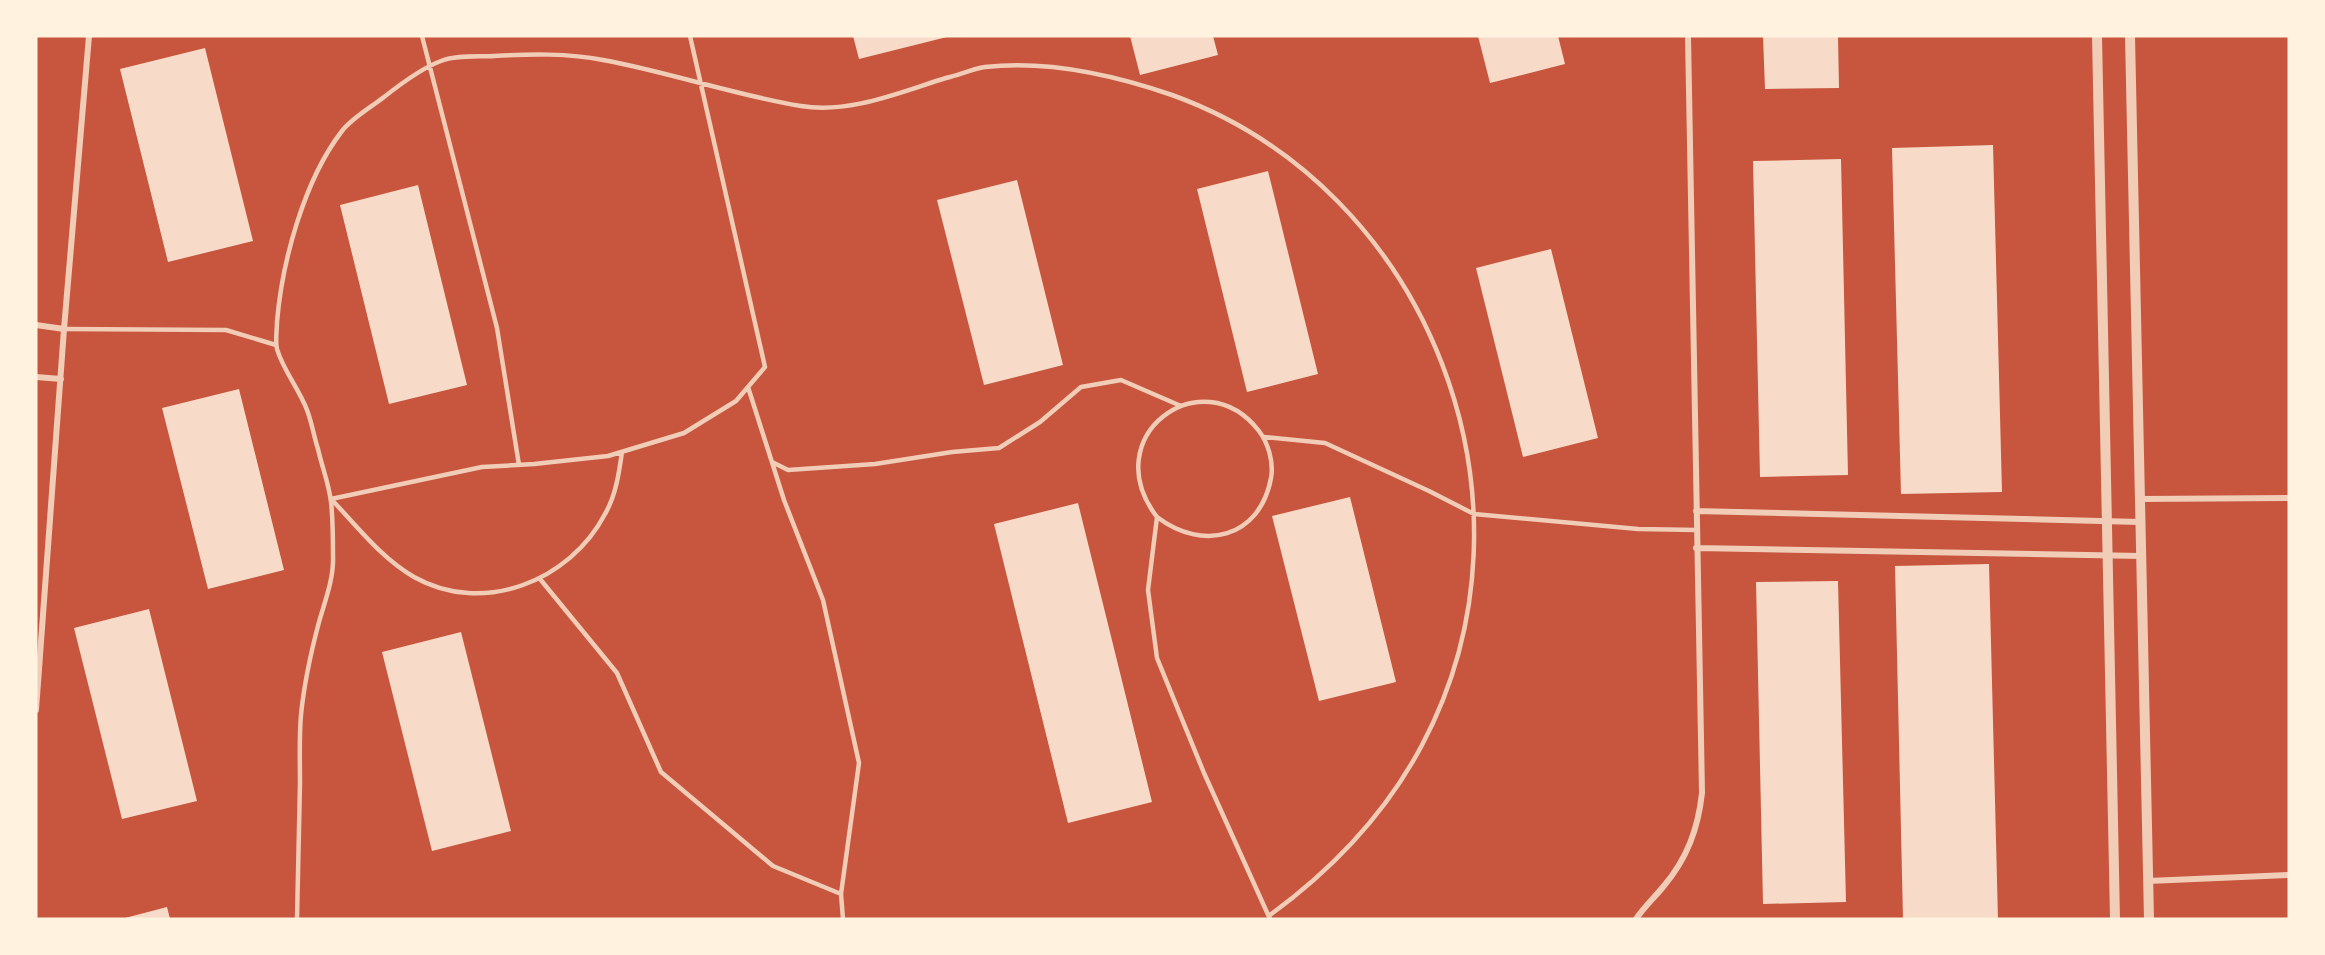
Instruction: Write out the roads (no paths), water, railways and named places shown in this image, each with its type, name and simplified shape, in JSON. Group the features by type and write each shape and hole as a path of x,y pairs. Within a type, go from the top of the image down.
{"street":[{"path":"36,710 64,329 89,36"},
{"path":"1636,919 1679,865 1693,837 1702,793 1688,36"},
{"path":"2097,36 2115,919"},
{"path":"2130,36 2149,919"},
{"path":"36,325 64,329"},
{"path":"36,377 61,379"},
{"path":"2140,499 2289,498"},
{"path":"1696,511 2140,522"},
{"path":"1696,548 2141,556"},
{"path":"2148,880 2289,875"}],"lane":[{"path":"422,36 497,328 519,465"},
{"path":"331,499 482,466 519,465 608,456 684,434 736,401 765,367 690,36"},
{"path":"297,919 301,715 312,651 334,567 331,499 307,411 276,345 279,304 286,263 309,192 344,127 396,87 443,59 527,54 598,58 808,108 852,106 982,68 1032,66 1082,72 1130,82 1178,97 1223,118 1274,149 1306,172 1343,206 1376,244 1404,285 1429,329 1448,375 1471,467 1474,561 1461,642 1444,699 1425,741 1401,782 1374,821 1308,888 1270,917 1204,773 1157,658 1148,590 1157,517"},
{"path":"64,329 226,330 276,345"},
{"path":"772,462 788,470 875,464 952,452 999,448 1040,422 1081,387 1121,380 1181,406"},
{"path":"748,387 784,500 823,600 859,763 841,894 843,919"},
{"path":"1199,402 1219,403 1237,410 1252,422 1264,437 1270,455 1272,474 1268,493 1258,510 1245,524 1228,533 1209,537 1190,535 1172,529 1157,517 1145,502 1138,484 1137,465 1150,429 1164,415 1181,406 1199,402"},
{"path":"1264,437 1325,443 1474,514 1638,529 1696,530"},
{"path":"331,499 395,564 416,578 462,592 489,593 515,588 540,579 561,566 580,549 596,530 606,512 614,493 622,452"},
{"path":"540,579 617,673 661,772 773,866 841,894"}]}
